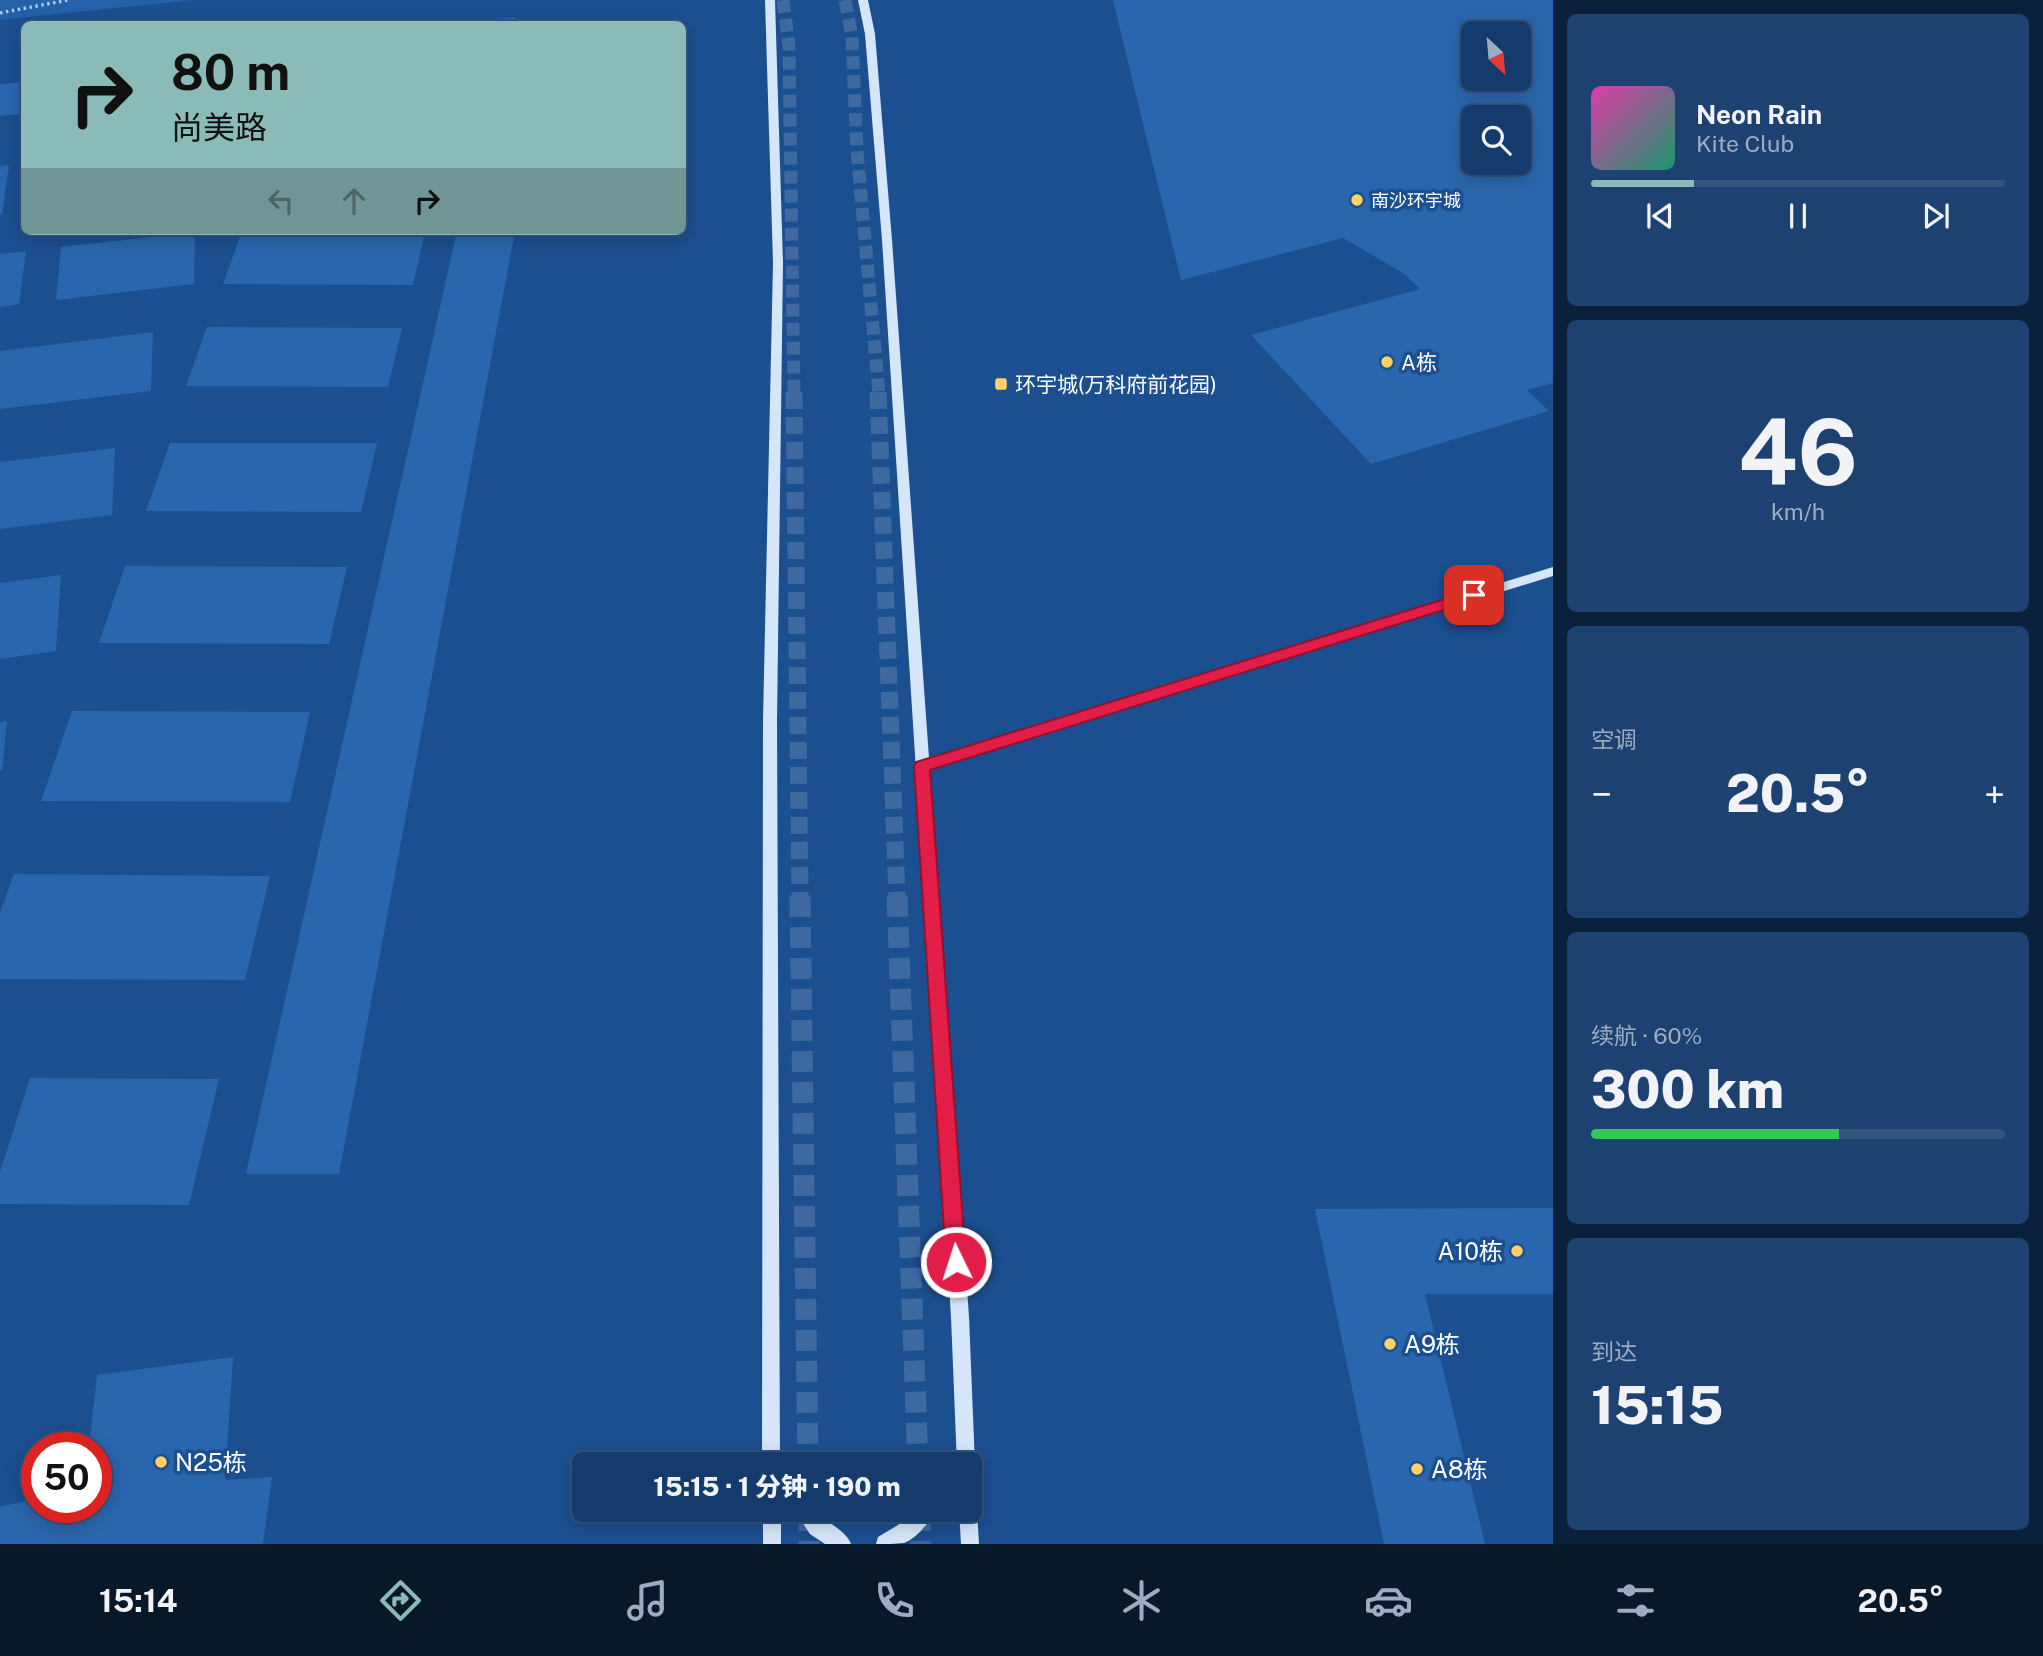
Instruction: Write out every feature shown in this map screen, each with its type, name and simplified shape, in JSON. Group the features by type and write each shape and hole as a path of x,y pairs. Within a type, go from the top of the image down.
{"main road":[{"path":"770,0 778,263 770,720 771,1452"},
{"path":"863,0 870,34 887,240 960,1317 965,1452"},
{"path":"922,766 1553,571"},
{"path":"770,1436 776,1452"},
{"path":"961,1452 965,1442"},
{"path":"772,1522 772,1544"},
{"path":"813,1522 842,1544"},
{"path":"885,1544 905,1532 915,1522"},
{"path":"969,1522 970,1544"}],"path":[{"path":"0,13 68,0"}],"shaded area":[{"path":"0,0 193,0 0,20"}],"building":[{"name":"南沙环宇城","path":"1113,0 1553,0 1553,383 1527,390 1549,411 1371,464 1251,335 1420,289 1403,273 1343,238 1181,280"},
{"path":"515,17 516,21 478,21"},
{"path":"21,82 21,114 0,116 0,84"},
{"path":"9,165 2,214 0,214 0,166"},
{"path":"168,235 195,235 194,284 56,300 61,247"},
{"path":"241,235 424,235 413,285 223,284"},
{"path":"456,235 514,235 339,1174 246,1174"},
{"path":"26,251 19,304 0,307 0,254"},
{"path":"207,327 402,328 388,387 186,386"},
{"path":"153,332 151,391 0,409 0,351"},
{"path":"170,443 377,443 361,512 146,511"},
{"path":"115,448 112,515 0,529 0,462"},
{"path":"125,566 347,567 329,644 99,643"},
{"path":"61,575 56,651 0,659 0,583"},
{"path":"72,711 310,712 290,802 41,801"},
{"path":"7,721 2,770 0,770 0,722"},
{"path":"14,874 270,876 245,980 0,979 0,913"},
{"path":"30,1078 219,1079 189,1205 0,1204 0,1172"},
{"path":"1553,1208 1553,1294 1425,1294 1485,1544 1384,1544 1315,1209"},
{"name":"N25栋","path":"233,1357 225,1480 272,1477 263,1544 0,1544 0,1507 21,1502 21,1523 112,1523 112,1432 91,1432 97,1375"}],"tunnel":[{"path":"783,0 789,46 794,394"},
{"path":"845,0 852,37 857,151 879,394"},
{"path":"794,392 800,898"},
{"path":"878,392 897,898"},
{"path":"800,896 808,1452"},
{"path":"897,896 918,1452"},
{"path":"809,1522 809,1544"},
{"path":"920,1522 921,1544"}],"place":[{"name":"南沙环宇城","path":"1357,200"},
{"name":"A栋","path":"1387,362"},
{"name":"环宇城(万科府前花园)","path":"1001,384"},
{"name":"A10栋","path":"1517,1251"},
{"name":"A9栋","path":"1390,1344"},
{"name":"N25栋","path":"161,1462"},
{"name":"A8栋","path":"1417,1469"}],"route":[{"path":"956,1262 922,766 1474,595"}]}
